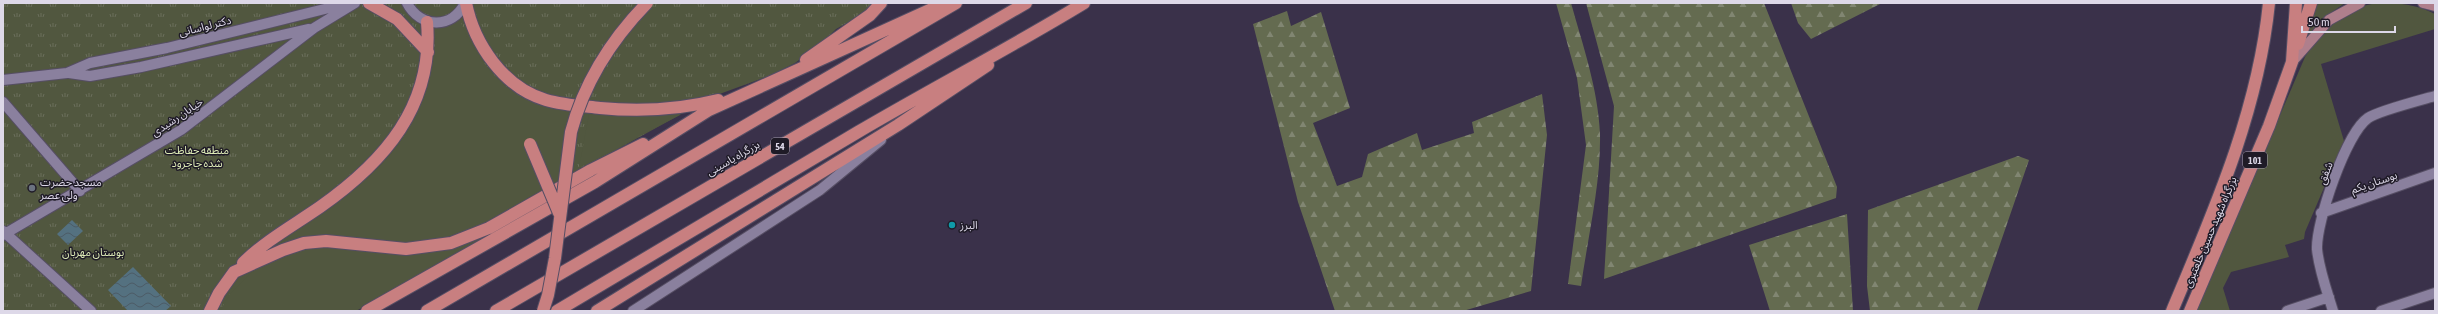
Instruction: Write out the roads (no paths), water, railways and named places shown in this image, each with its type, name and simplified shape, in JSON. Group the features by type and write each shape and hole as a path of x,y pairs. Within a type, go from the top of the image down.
{"highway":[{"path":"370,3 397,19 428,52"},
{"path":"466,3 478,38 498,68 518,86 545,100 572,105 644,111 689,107 739,95"},
{"path":"543,311 550,285 571,132 583,95 616,38 647,3"},
{"path":"783,76 866,19 881,3"},
{"path":"234,272 273,253 304,243 338,242 406,249 435,246 465,238 489,228 590,170 739,95 945,3"},
{"name":"بزرگراه یاسینی","path":"427,311 956,3"},
{"name":"بزرگراه یاسینی","path":"496,311 1026,3"},
{"path":"557,311 957,74 1006,50 1084,3"},
{"name":"بزرگراه شهید حسین خلعتبری","path":"2172,311 2219,200 2235,156 2249,110 2266,26 2269,3"},
{"name":"بزرگراه شهید حسین خلعتبری","path":"2190,311 2248,177 2292,62 2296,3"},
{"path":"2292,62 2311,3"},
{"path":"210,311 219,293 234,272 268,242 342,191 381,156 402,126 417,98 422,84 428,52 427,22"},
{"path":"597,311 961,85 1006,50"},
{"path":"367,311 595,182 698,116"},
{"path":"530,144 560,216"}],"main road":[{"path":"2292,62 2329,20 2360,3"},
{"path":"2422,3 2435,5"},
{"path":"2430,3 2435,5"}],"street":[{"name":"دکتر لواسانی","path":"67,73 90,63 167,48 318,13 349,3"},
{"name":"خیابان رشیدی","path":"4,233 80,191 186,126 314,28 355,3"},
{"path":"407,3 418,18 427,22 446,22 455,17 466,3"},
{"name":"دکتر لواسانی","path":"3,80 67,73 90,76 141,67 314,28"},
{"name":"شفق","path":"2333,311 2317,248 2321,213 2353,134 2368,117 2435,96"},
{"path":"3,102 80,191"},
{"path":"633,311 820,190 852,166 898,125"},
{"name":"بوستان یکم","path":"2321,213 2435,173"},
{"path":"4,233 91,311"},
{"path":"2382,311 2435,293"},
{"path":"2287,311 2329,297"}],"water":[{"path":"72,220 83,231 68,245 57,234"},
{"path":"133,267 171,306 165,311 128,311 108,290"}],"place":[{"name":"مسجد حضرت ولی عصر","path":"32,188"},
{"name":"البرز","path":"952,225"}],"park label":[{"name":"منطقه حفاظت شده جاجرود","path":"197,156"},
{"name":"بوستان مهربان","path":"93,252"}]}
